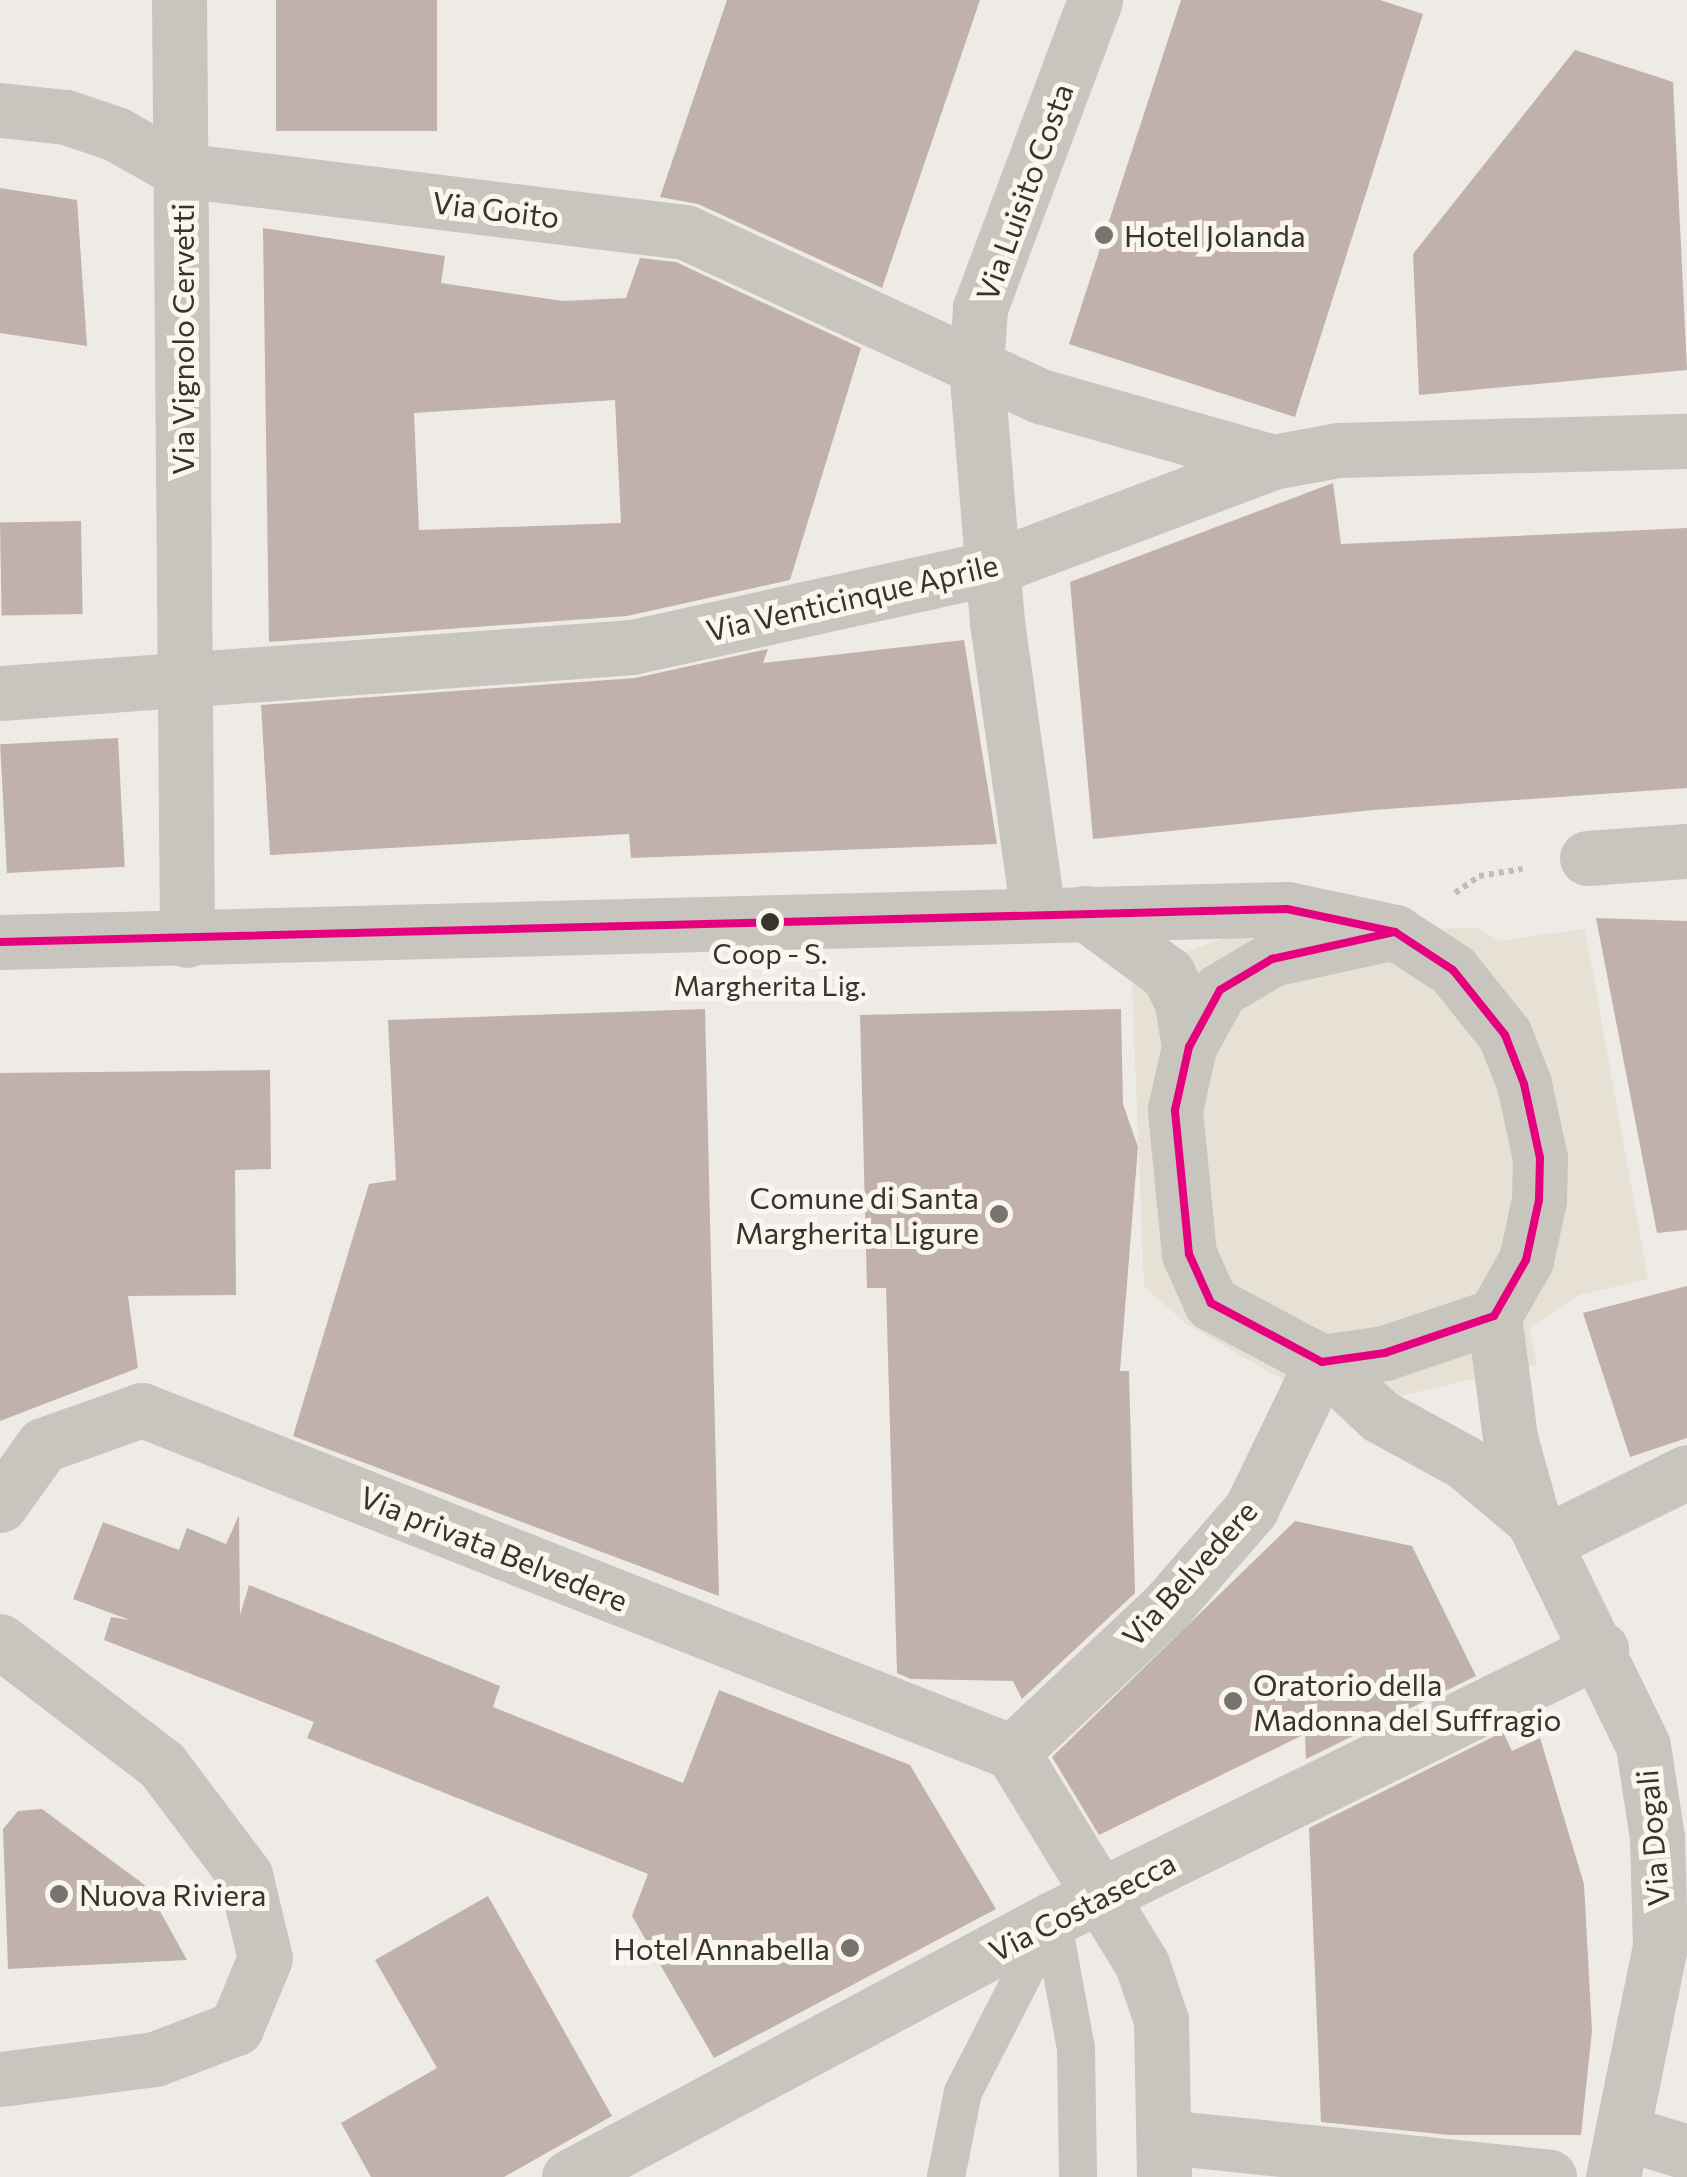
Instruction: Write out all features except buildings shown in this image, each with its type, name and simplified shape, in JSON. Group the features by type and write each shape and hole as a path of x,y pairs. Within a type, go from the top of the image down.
{"street":[{"name":"Via Vignolo Cervetti","path":"179,0 187,940"},
{"name":"Via Luisito Costa","path":"1061,914 991,568 976,368 980,308 1095,0"},
{"name":"Via Goito","path":"0,110 66,117 116,134 180,170 685,232 1040,396 1273,462"},
{"name":"Via Venticinque Aprile","path":"0,693 632,646 991,568 1273,462 1338,450 1687,440"},
{"path":"1587,858 1687,851"},
{"path":"0,942 1287,909 1396,932 1453,970 1481,1000 1504,1035 1524,1084 1540,1158 1539,1200 1526,1260 1494,1316 1402,1348 1322,1362"},
{"path":"1061,914 1168,974 1182,1003 1189,1046"},
{"path":"1189,1046 1220,990 1244,972 1318,945 1396,932"},
{"name":"Via Dogali","path":"1189,1046 1175,1110 1189,1254 1212,1303 1322,1362 1380,1416 1464,1462 1540,1531"},
{"name":"Via Dogali","path":"1494,1316 1510,1438 1540,1531 1601,1649 1643,1746 1672,1838 1660,1946 1618,2155"},
{"name":"Via Belvedere","path":"1012,1752 1168,1606 1252,1510 1322,1362"},
{"name":"Via privata Belvedere","path":"0,1504 43,1444 142,1410 1012,1752"},
{"path":"1540,1531 1687,1472"},
{"path":"0,1641 162,1765 245,1875 265,1958 236,2028 155,2058 0,2079"},
{"name":"Via Costasecca","path":"569,2177 1076,1908 1601,1649"},
{"path":"1012,1752 1076,1908 1142,1964 1161,2020 1165,2157 1548,2177"},
{"path":"1618,2155 1687,2152"}],"lane":[{"path":"946,2177 963,2092 1076,1908"},
{"path":"1076,1908 1078,2177"}],"path":[{"path":"1396,932 1480,876 1587,858"}],"shaded area":[{"path":"1478,928 1498,941 1585,929 1648,1279 1579,1295 1529,1328 1537,1364 1337,1411 1188,1325 1144,1287 1132,984 1178,955 1244,931"}],"transit line":[{"path":"0,942 1287,909 1395,932 1453,970 1505,1035 1524,1084 1540,1158 1539,1200 1526,1260 1494,1316 1385,1353 1322,1362 1211,1303 1189,1254 1175,1110 1189,1047 1220,990 1272,959 1395,932"}],"place":[{"name":"Hotel Jolanda","path":"1104,235"},
{"name":"Coop - S. Margherita Lig.","path":"770,922"},
{"name":"Comune di Santa Margherita Ligure","path":"999,1214"},
{"name":"Oratorio della Madonna del Suffragio","path":"1233,1701"},
{"name":"Nuova Riviera","path":"59,1894"},
{"name":"Hotel Annabella","path":"850,1948"}]}
